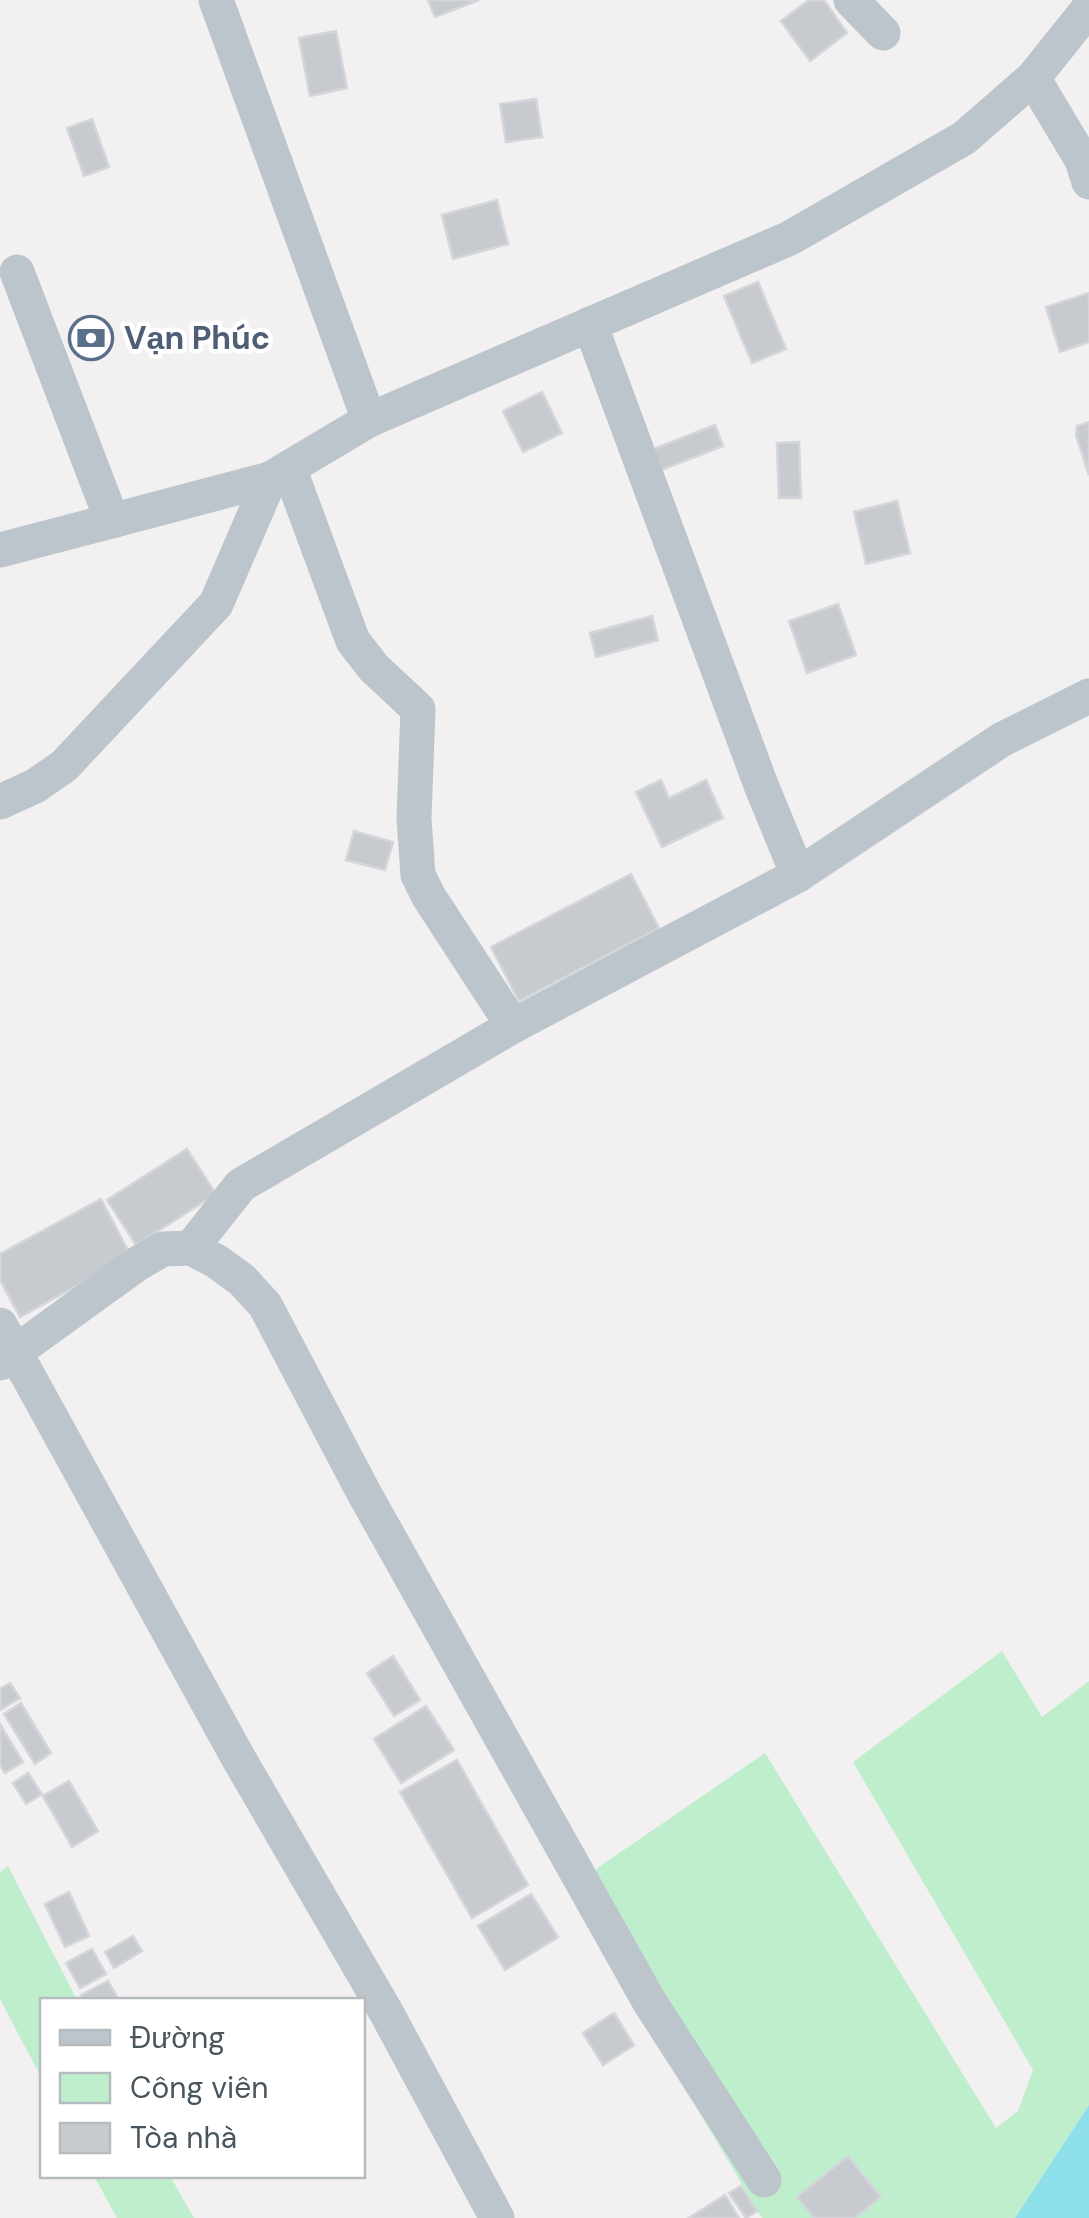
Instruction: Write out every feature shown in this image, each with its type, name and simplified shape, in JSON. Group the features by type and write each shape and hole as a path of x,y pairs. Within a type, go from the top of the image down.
{"street":[{"path":"216,0 369,420"},
{"path":"851,0 883,33"},
{"path":"0,550 280,473 369,420 790,238 964,138 1034,78 1086,19"},
{"path":"1034,78 1082,160 1089,182"},
{"path":"16,272 115,520"},
{"path":"590,324 798,875"},
{"path":"0,802 35,786 64,766 216,604 280,473"},
{"path":"280,473 353,641 374,668 418,708 414,818 418,875 513,1026"},
{"path":"190,1248 241,1185 513,1026 798,875 1002,740 1089,696"},
{"path":"498,2218 386,2012 5,1348 164,1249 190,1248 216,1261 242,1280 265,1305 364,1493 649,2000 764,2180"}],"green space":[{"path":"1002,1651 1042,1717 1089,1681 1089,2105 1015,2218 762,2218 567,1889 765,1753 996,2128 1018,2111 1033,2070 853,1762"},
{"path":"8,1866 76,1998 40,1998 40,2075 0,1999 0,1872"},
{"path":"95,2178 171,2178 194,2218 117,2218"}],"water":[{"path":"1089,2105 1089,2218 1015,2218"}],"building":[{"path":"428,0 479,0 435,17"},
{"path":"809,0 824,0 847,33 810,61 781,21"},
{"path":"336,31 347,88 310,96 299,38"},
{"path":"536,99 542,137 506,142 500,104"},
{"path":"92,119 109,167 84,176 67,128"},
{"path":"497,200 508,244 453,259 442,215"},
{"path":"758,282 786,349 752,363 724,296"},
{"path":"1089,293 1089,342 1060,352 1046,307"},
{"path":"542,392 562,433 523,452 503,411"},
{"path":"1089,422 1089,475 1076,435 1077,426"},
{"path":"715,425 723,446 656,472 649,451"},
{"path":"799,442 801,498 779,498 777,443"},
{"path":"897,501 910,553 866,564 854,512"},
{"path":"838,604 856,655 807,673 789,621"},
{"path":"652,616 658,640 596,657 590,633"},
{"path":"661,780 669,798 706,780 723,818 662,847 636,792"},
{"path":"354,831 393,842 385,870 346,860"},
{"path":"631,874 659,928 519,1001 491,947"},
{"path":"187,1149 216,1194 136,1245 107,1200"},
{"path":"101,1199 131,1256 20,1317 0,1280 0,1254"},
{"path":"393,1656 420,1700 394,1716 367,1673"},
{"path":"10,1683 20,1698 0,1710 0,1689"},
{"path":"21,1703 51,1753 35,1764 4,1714"},
{"path":"426,1706 454,1750 401,1783 374,1739"},
{"path":"0,1724 23,1762 5,1773 0,1765"},
{"path":"457,1760 528,1885 472,1918 400,1792"},
{"path":"28,1773 42,1794 26,1804 13,1783"},
{"path":"69,1781 98,1831 72,1847 43,1796"},
{"path":"69,1892 89,1936 65,1947 45,1904"},
{"path":"531,1894 558,1937 505,1970 478,1926"},
{"path":"133,1936 142,1951 114,1968 105,1952"},
{"path":"92,1949 106,1974 80,1988 66,1963"},
{"path":"108,1981 118,1998 82,1998 81,1995"},
{"path":"614,2013 634,2045 603,2065 583,2033"},
{"path":"848,2156 881,2197 855,2218 814,2218 797,2197"},
{"path":"741,2186 757,2211 746,2218 729,2193"},
{"path":"725,2195 739,2218 689,2218"}],"place":[{"name":"Vạn Phúc","path":"91,338"}]}
